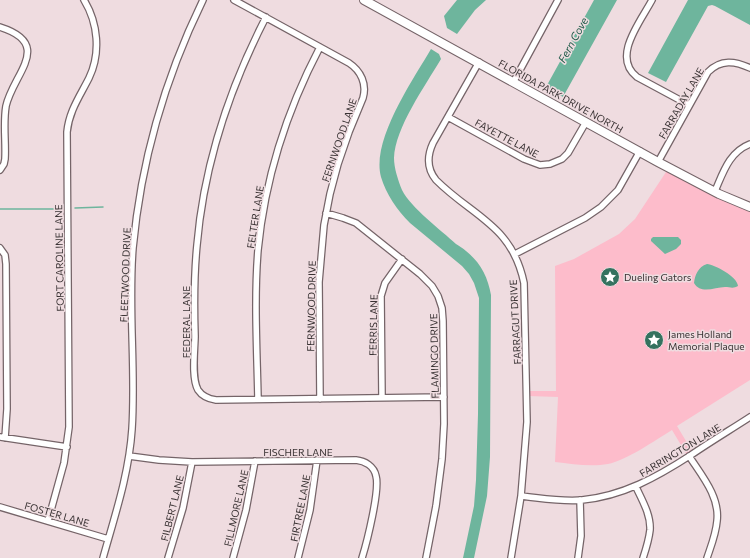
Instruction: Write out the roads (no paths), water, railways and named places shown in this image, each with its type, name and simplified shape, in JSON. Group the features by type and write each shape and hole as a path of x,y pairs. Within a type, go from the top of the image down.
{"street":[{"name":"FORT CAROLINE LANE","path":"48,521 67,447 70,407 67,132 72,109 92,69 97,42 93,20 84,0"},
{"name":"FLEETWOOD DRIVE","path":"103,558 121,497 129,456 133,413 132,265 140,192 150,142 164,95 180,51 203,0"},
{"path":"234,0 320,47"},
{"path":"514,81 558,0"},
{"path":"652,0 628,46 626,58 627,65 631,72 637,77 689,106"},
{"name":"FLORIDA PARK DRIVE NORTH","path":"368,1 658,162 750,207"},
{"name":"FEDERAL LANE","path":"266,17 239,72 225,109 209,166 202,202 194,277 195,370 198,389 202,394 214,400 444,397"},
{"path":"0,26 19,35 24,41 28,52 25,66 13,87 6,105 5,159 0,170"},
{"name":"FERNWOOD LANE","path":"320,47 352,65 360,73 364,84 364,95 340,157 326,213"},
{"name":"FELTER LANE","path":"258,399 257,275 258,250 264,209 272,171 283,132 302,83 320,47"},
{"name":"FARRAGUT DRIVE","path":"479,62 430,150 428,161 432,173 440,184 498,231 508,243 522,273 525,293 527,422 521,496 511,558"},
{"name":"FARRADAY LANE","path":"658,162 706,75 714,67 731,62 750,68"},
{"name":"FAYETTE LANE","path":"448,117 524,159 540,165 550,164 562,159 568,152 586,122"},
{"path":"715,191 733,155 740,149 750,144"},
{"path":"514,254 585,218 601,207 618,190 640,151"},
{"name":"FLAMINGO DRIVE","path":"326,213 356,223 402,259 428,281 436,292 441,305 443,321 443,433 440,480 435,517 426,558"},
{"name":"FERNWOOD DRIVE","path":"320,399 319,282 326,213"},
{"path":"0,248 6,260 7,409 3,438 67,447"},
{"name":"FERRIS LANE","path":"382,398 381,296 385,283 402,259"},
{"name":"FARRINGTON LANE","path":"521,496 555,500 580,500 612,495 636,487 664,472 750,418"},
{"name":"FISCHER LANE","path":"129,456 192,462 318,460 360,461 369,464 376,474 377,481 362,558"},
{"path":"689,456 710,490 717,506 717,524 707,558"},
{"name":"FIRTREE LANE","path":"298,558 311,505 318,460"},
{"name":"FILLMORE LANE","path":"233,558 246,510 255,461"},
{"name":"FILBERT LANE","path":"168,558 183,508 192,462"},
{"path":"636,487 650,523 649,536 643,558"},
{"path":"578,558 581,530 580,500"},
{"name":"FOSTER LANE","path":"0,507 108,539"}],"water":[{"path":"457,0 486,0 475,10 457,34 447,28 444,16"},
{"name":"Fern Cove","path":"594,0 617,0 563,97 546,87"},
{"path":"688,0 750,0 750,25 715,6 708,6 666,82 648,73"},
{"path":"431,49 439,54 441,59 419,94 405,121 396,146 394,162 399,182 406,197 456,244 471,255 483,270 491,295 490,457 487,496 474,558 463,558 474,506 476,480 479,298 469,274 462,266 410,223 396,207 389,196 381,177 380,162 382,146 388,128 405,93"},
{"path":"653,237 678,237 681,240 681,244 676,249 665,254 651,241"},
{"path":"707,264 715,266 730,275 737,282 738,286 733,288 725,287 708,290 697,287 694,283 696,274 701,267"}],"waterway":[{"path":"75,208 103,207"},
{"path":"0,209 60,209"}],"place":[{"name":"Dueling Gators","path":"610,277"},
{"name":"James Holland Memorial Plaque","path":"654,340"}]}
